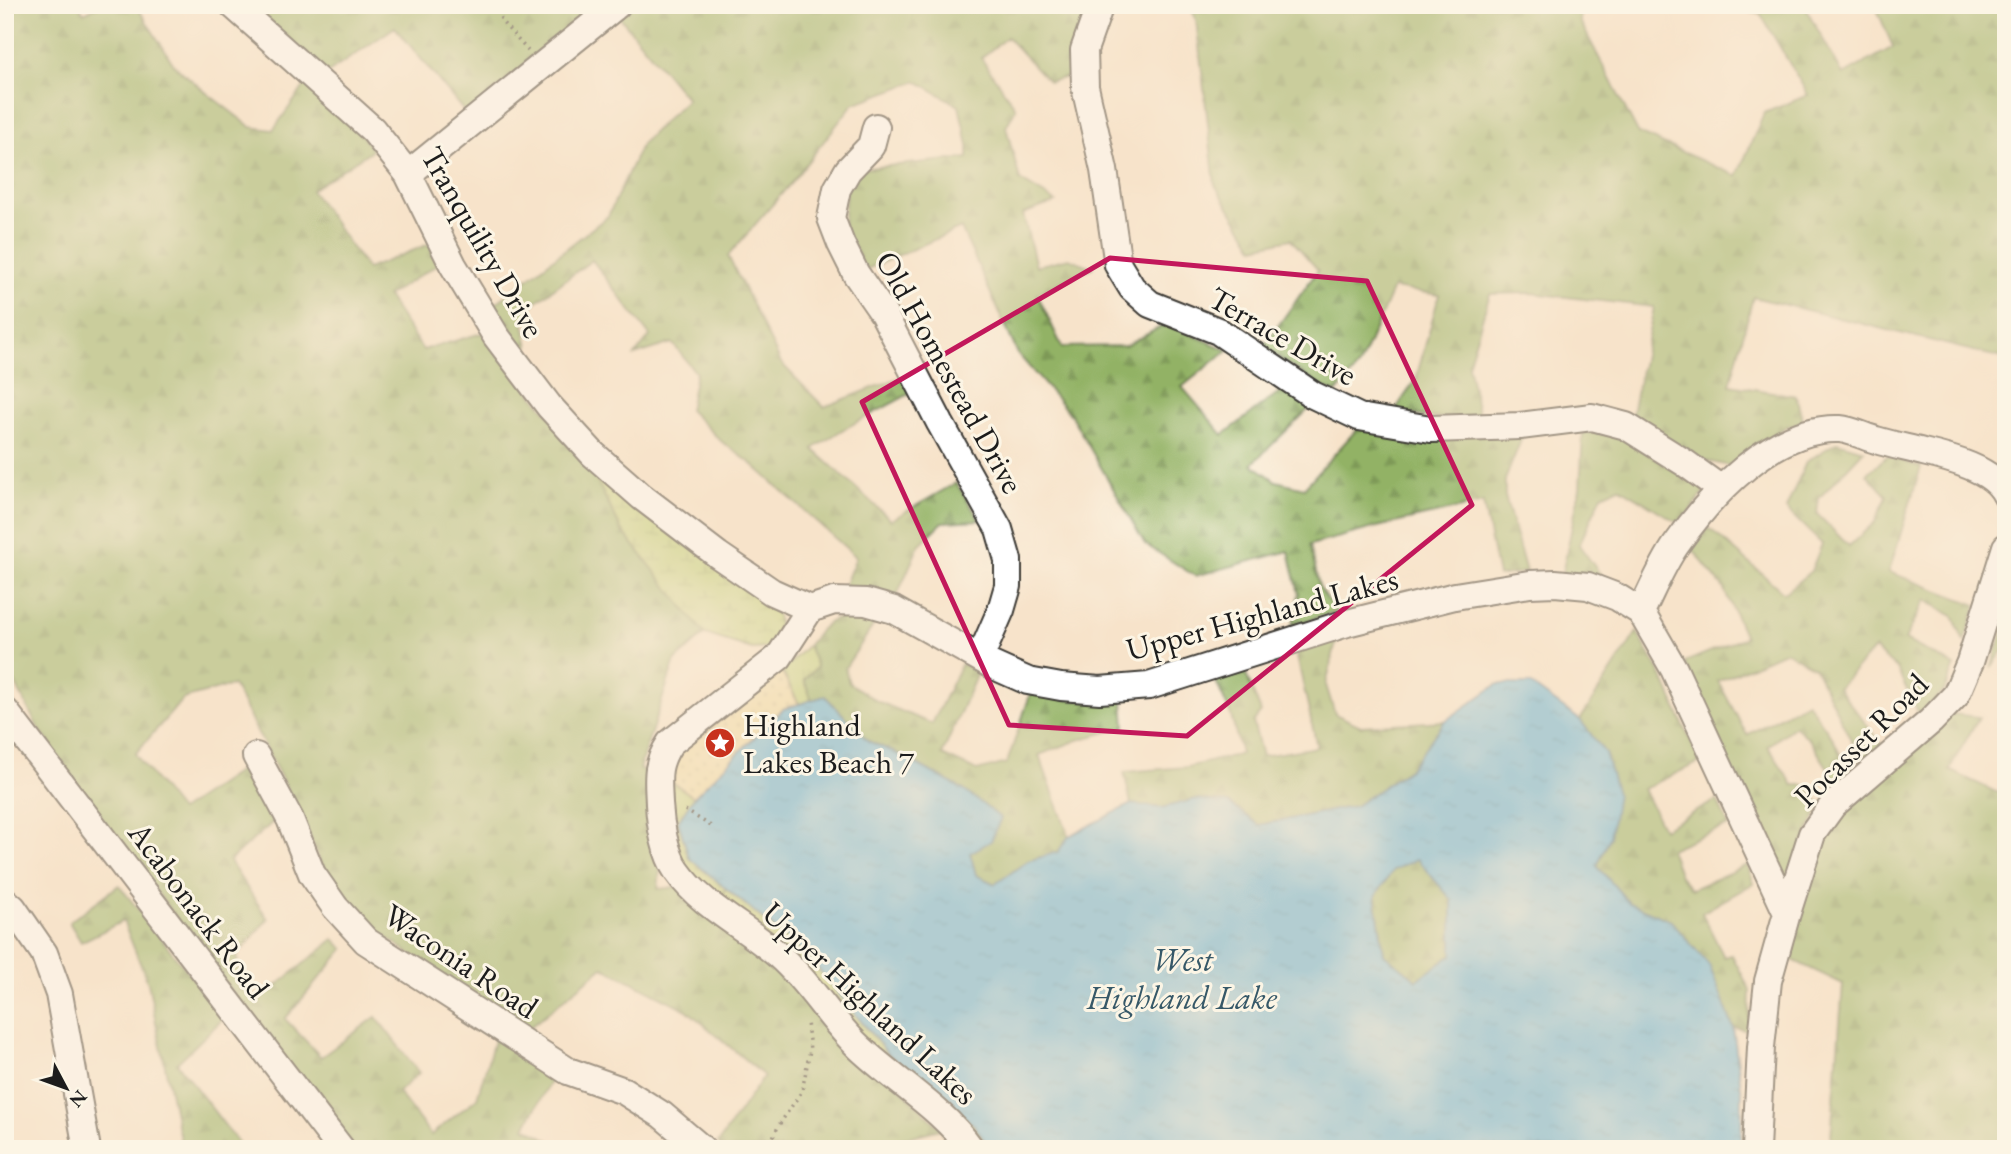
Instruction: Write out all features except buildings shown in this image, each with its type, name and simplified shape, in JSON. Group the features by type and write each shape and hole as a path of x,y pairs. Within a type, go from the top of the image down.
{"street":[{"name":"Tranquility Drive","path":"233,5 373,130 408,174 473,300 523,374 548,406 593,454 642,497 703,544 772,592 810,609"},
{"path":"408,174 617,5"},
{"name":"Terrace Drive","path":"1100,5 1084,50 1084,87 1104,170 1118,265 1132,288 1150,304 1218,331 1313,395 1359,417 1432,429 1520,426 1592,417 1626,426 1721,489"},
{"name":"Old Homestead Drive","path":"876,127 871,146 848,170 837,189 831,218 856,274 883,313 999,529 1008,561 1008,586 1001,610 980,658"},
{"path":"1787,913 1674,669 1641,612 1675,547 1721,489 1762,454 1806,433 1842,429 1938,455 1980,469 2003,488 2006,495"},
{"name":"Pocasset Road","path":"1756,1149 1761,1047 1768,981 1812,834 1833,805 1931,721 1955,695 1970,662 2006,547"},
{"name":"Upper Highland Lakes","path":"971,1149 959,1132 930,1105 859,1047 780,957 689,885 675,869 660,828 658,774 661,757 670,743 779,657 810,609 834,601 866,602 894,610 980,658 1028,681 1100,690 1149,686 1347,622 1455,596 1530,584 1588,586 1617,597 1641,612"},
{"name":"Acabonack Road","path":"5,711 341,1149"},
{"name":"Waconia Road","path":"256,756 290,819 312,874 335,907 366,941 568,1071 624,1091 653,1109 702,1149"},
{"path":"5,901 13,908 44,953 59,994 87,1149"}],"path":[{"path":"494,5 503,23 541,66"},
{"path":"685,810 710,826"},
{"path":"767,1149 779,1125 802,1091 810,1050 805,985"}],"highlighted area":[{"path":"1110,258 1367,281 1472,505 1187,736 1009,725 862,402"}],"green space":[{"path":"5,5 79,5 84,13 99,5 136,5 174,65 251,127 273,130 306,84 359,131 372,150 311,190 367,269 429,244 440,263 387,296 423,350 482,333 587,461 621,529 705,634 675,661 639,769 649,773 661,861 658,889 677,887 770,959 941,1129 900,1139 892,1149 722,1149 718,1143 764,1076 687,1010 603,967 529,1028 426,965 376,930 342,897 320,862 302,818 233,685 183,699 135,754 180,811 241,770 273,822 229,861 268,919 237,955 239,981 259,1000 334,939 344,949 285,1019 321,1057 376,1017 419,1073 398,1092 431,1135 477,1098 495,1037 555,1073 525,1127 565,1149 355,1149 304,1087 118,841 37,726 5,658"},
{"path":"254,5 600,5 466,114 395,27 328,73 268,25"},
{"path":"629,5 1089,5 1075,75 1049,82 1007,37 981,58 1016,108 1006,127 1020,180 1056,202 1023,214 1036,266 1069,258 1092,267 1037,294 1062,347 1125,346 1166,324 1228,350 1182,387 1223,435 1282,390 1310,408 1252,464 1276,481 1304,488 1357,429 1523,435 1505,480 1505,496 1526,572 1498,576 1483,503 1377,527 1310,545 1319,586 1336,612 1292,625 1299,594 1289,551 1195,576 1145,544 1071,415 1018,354 961,228 856,274 841,244 848,170 968,158 968,145 959,106 917,81 853,104 791,183 728,256 781,363 824,407 901,377 911,393 842,430 813,449 891,520 956,483 980,520 943,522 919,545 896,598 843,589 856,557 752,464 722,442 689,410 696,373 672,343 635,355 650,336 592,260 533,304 524,324 529,346 523,354 490,308 608,216 642,143 687,99 617,14"},
{"path":"1190,5 1581,5 1580,21 1638,133 1737,176 1764,113 1808,95 1760,13 1717,5 1804,5 1843,75 1893,47 1875,5 2006,5 2006,359 1753,297 1730,385 1796,396 1803,421 1786,427 1729,466 1697,459 1631,418 1654,307 1531,293 1490,294 1468,365 1479,417 1433,418 1394,412 1416,379 1439,295 1393,288 1359,366 1336,393 1322,387 1263,347 1318,270 1291,239 1254,247 1215,185 1196,20"},
{"path":"1583,432 1618,435 1706,490 1680,524 1619,487 1602,495 1579,545 1603,578 1562,574 1580,488"},
{"path":"1837,442 1864,450 1819,498 1817,514 1849,546 1875,522 1887,496 1867,474 1887,456 1921,467 1889,572 1977,605 1964,642 1953,616 1925,600 1905,640 1955,666 1944,691 1919,715 1897,669 1874,649 1838,688 1884,747 1862,762 1815,668 1786,651 1718,681 1747,735 1807,702 1834,740 1850,777 1837,782 1809,739 1795,726 1768,746 1793,785 1805,785 1821,805 1787,878 1779,881 1685,662 1745,637 1723,587 1692,549 1709,528 1784,593 1811,571 1822,544 1786,509 1806,462"},
{"path":"587,461 774,605 778,627 768,648 752,649 705,634 621,529"},
{"path":"858,613 877,620 845,668 849,683 877,701 932,724 961,664 978,671 942,755 977,771 1007,763 1031,692 1077,701 1123,701 1125,727 1078,740 1039,755 1069,836 1058,852 1028,861 995,884 976,875 970,853 1000,818 962,789 905,757 868,741 825,696 812,700 804,680 817,667 808,645 829,623"},
{"path":"2006,622 2006,647 1991,668"},
{"path":"1637,632 1663,678 1700,762 1643,789 1663,829 1717,800 1729,826 1670,849 1680,876 1692,889 1747,865 1754,883 1702,913 1724,957 1732,955 1750,990 1749,1031 1733,1027 1709,965 1671,921 1629,903 1597,866 1610,837 1605,753 1580,720"},
{"path":"1338,634 1326,685 1335,714 1361,726 1445,721 1409,769 1355,806 1259,825 1228,803 1196,799 1162,808 1131,804 1124,772 1187,767 1241,754 1231,715 1213,675 1243,667 1261,712 1253,722 1262,756 1317,747 1295,648"},
{"path":"808,645 817,667 804,680 812,700 799,704 782,671"},
{"path":"1953,714 1979,717 1949,770 1998,793 2006,789 2006,1149 1830,1149 1843,984 1784,956 1820,840 1847,803"},
{"path":"665,777 694,797 678,822 689,858 726,889 716,901 681,863"},
{"path":"1417,858 1452,900 1452,955 1417,980 1384,954 1375,897 1393,870"},
{"path":"119,885 224,1018 177,1063 243,1149 182,1149 148,983 123,921 81,942 69,922"},
{"path":"726,889 807,955 887,1053 974,1125 990,1149 978,1149 716,901"}],"sand":[{"name":"Highland Lakes Beach 7","path":"781,671 799,704 783,709 694,797 665,777 673,758"}],"water":[{"name":"West Highland Lake","path":"1498,684 1530,684 1580,720 1605,753 1617,794 1610,837 1597,866 1629,903 1671,921 1709,965 1733,1027 1742,1094 1741,1149 990,1149 974,1125 887,1053 807,955 689,858 678,821 694,797 783,709 825,696 868,741 904,757 962,789 1001,818 991,841 970,853 976,875 995,884 1028,861 1058,852 1069,836 1131,804 1162,808 1196,799 1228,803 1259,825 1355,806 1409,769 1445,721","holes":["1417,859 1452,900 1452,955 1417,980 1384,954 1375,897 1393,870"]}],"place":[{"name":"Highland Lakes Beach 7","path":"720,743"}]}
